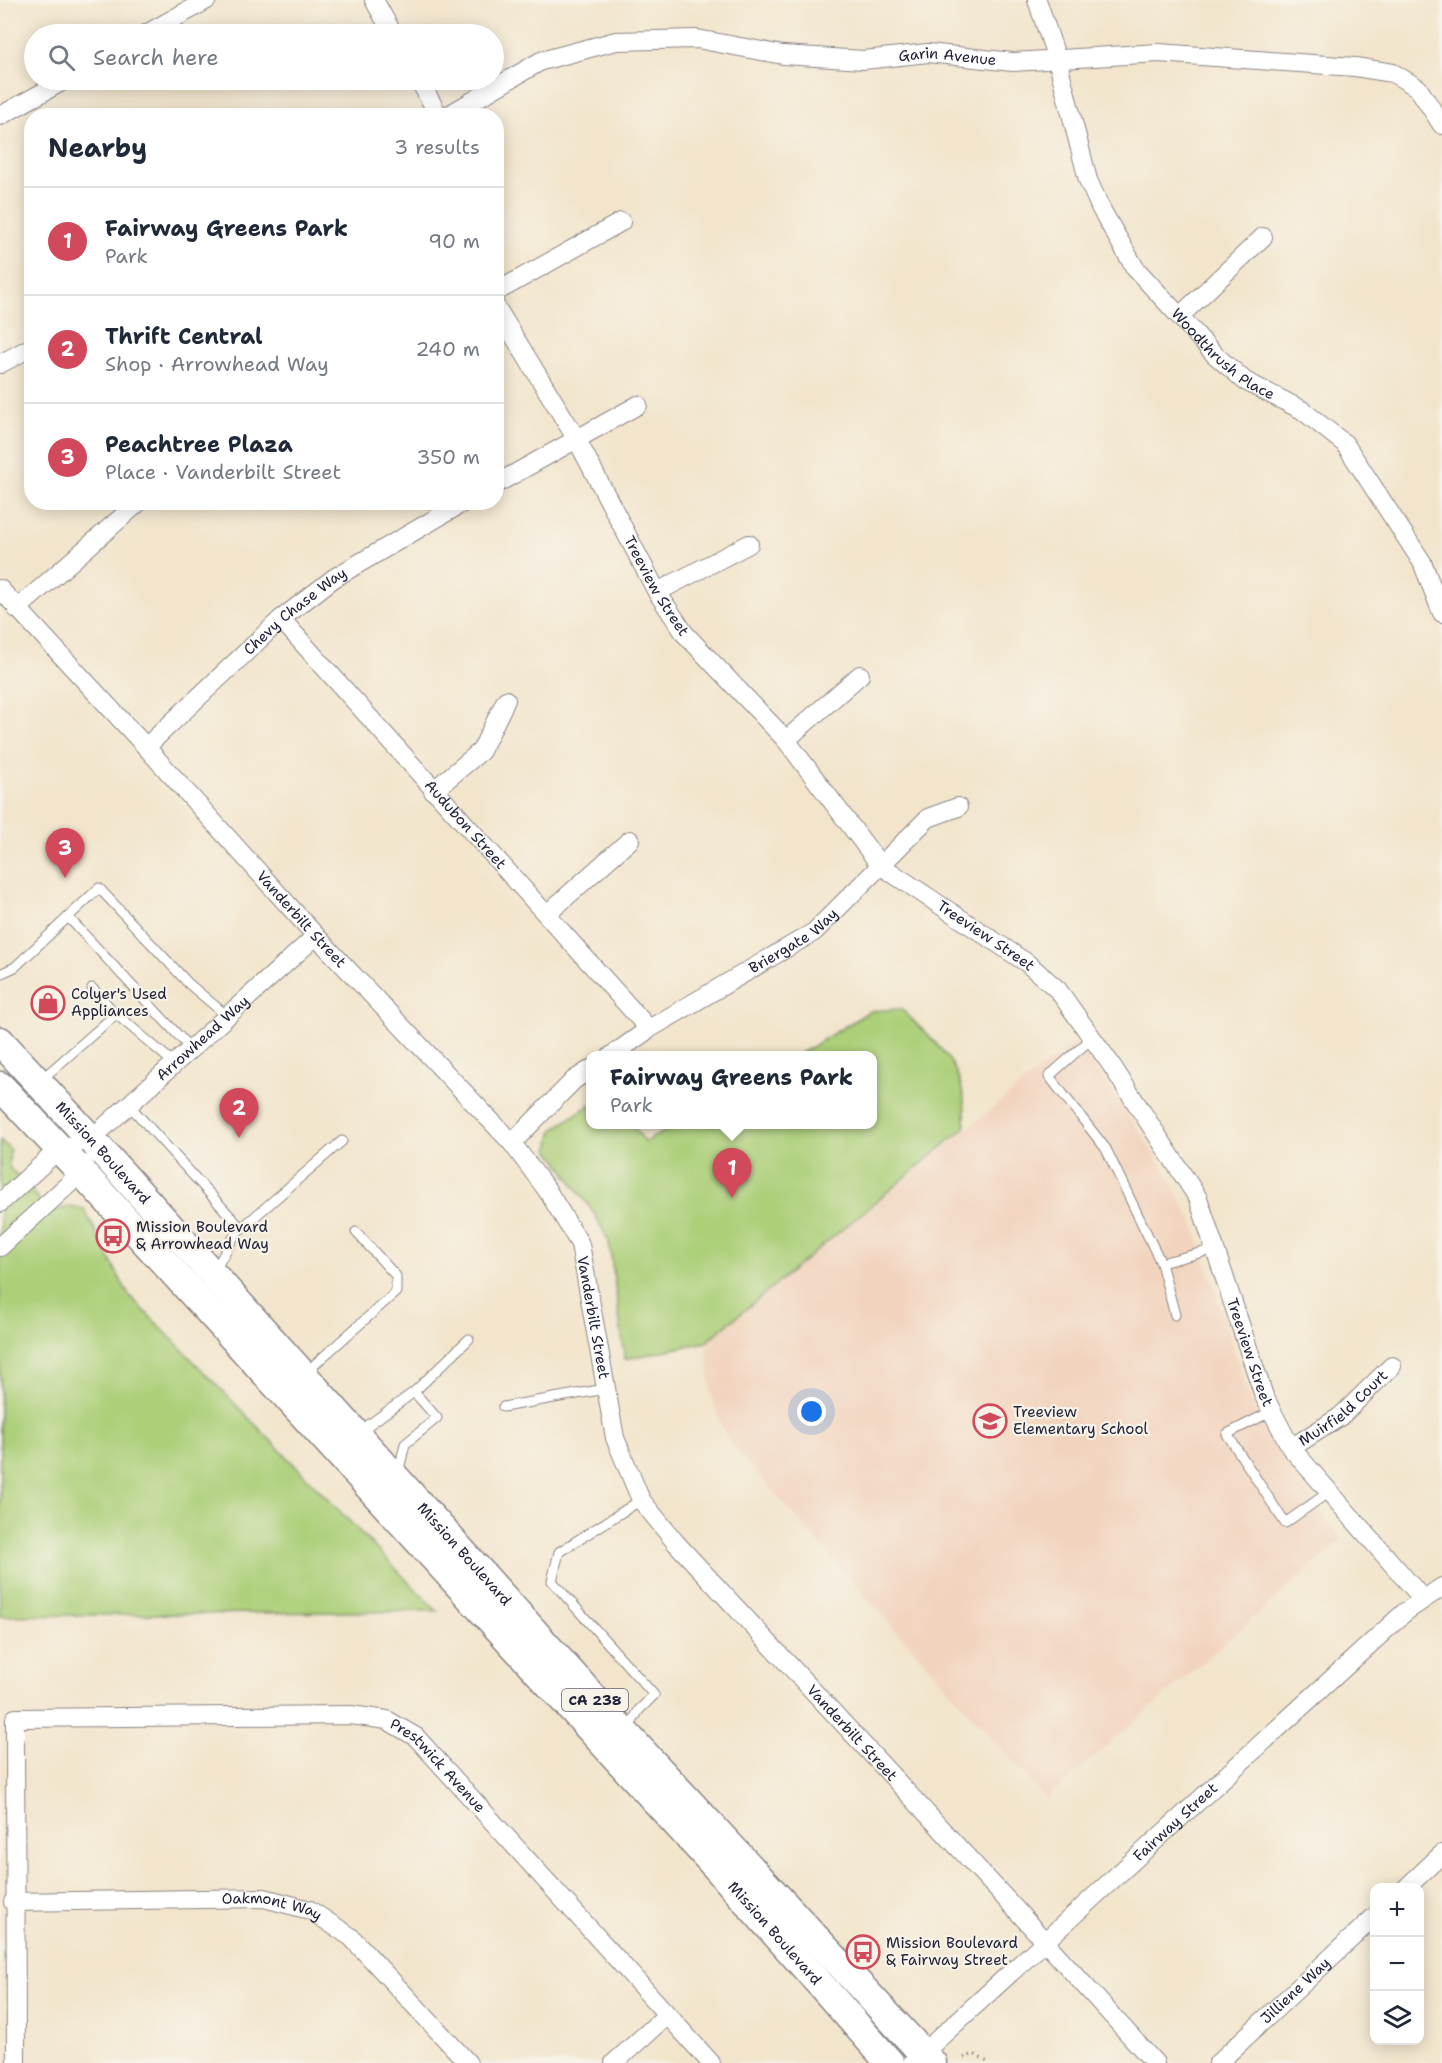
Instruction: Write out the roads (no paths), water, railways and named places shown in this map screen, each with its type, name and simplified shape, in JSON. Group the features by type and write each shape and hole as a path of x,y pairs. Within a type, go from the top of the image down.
{"main road":[{"name":"Mission Boulevard","path":"0,1041 922,2059"},
{"name":"Mission Boulevard","path":"0,1086 82,1172 718,1869 890,2063"}],"street":[{"path":"164,24 207,0"},
{"path":"374,0 387,24"},
{"name":"Woodthrush Place","path":"1037,0 1057,59 1084,166 1094,195 1135,268 1215,355 1245,381 1302,410 1345,444 1422,562 1442,613"},
{"name":"Garin Avenue","path":"504,83 541,61 616,41 697,39 783,55 864,60 928,53 1013,62 1158,53 1355,67 1393,73 1418,88 1442,125"},
{"path":"0,116 47,90"},
{"path":"424,90 434,108"},
{"name":"Garin Avenue","path":"461,108 491,90"},
{"path":"504,288 621,222"},
{"path":"1180,316 1263,237"},
{"name":"Treeview Street","path":"504,320 576,438 657,592 685,633 786,741 880,865 1028,963 1058,990 1110,1063 1198,1198 1264,1396 1291,1449 1422,1598"},
{"path":"0,364 24,351"},
{"path":"504,479 638,405"},
{"path":"17,609 131,510"},
{"name":"Chevy Chase Way","path":"146,747 281,619 334,578 450,510"},
{"path":"657,592 748,544"},
{"name":"Vanderbilt Street","path":"0,589 316,936 512,1143 547,1190 580,1244 615,1438 641,1500 676,1543 1011,1904 1044,1943 1067,1964 1155,2063"},
{"name":"Audubon Street","path":"281,619 433,791 650,1029"},
{"path":"786,741 860,675"},
{"path":"433,791 481,751 506,700"},
{"name":"Briergate Way","path":"618,1051 650,1029 814,932 928,818 958,807"},
{"path":"547,914 630,840"},
{"name":"Arrowhead Way","path":"0,1203 59,1149 91,1139 316,936"},
{"path":"512,1143 574,1080 586,1072"},
{"path":"0,1247 82,1172 91,1139"},
{"name":"Muirfield Court","path":"1291,1449 1341,1416 1392,1366"},
{"name":"Fairway Street","path":"922,2059 1044,1943 1422,1598 1442,1587"},
{"name":"Prestwick Avenue","path":"14,1902 15,1719 351,1715 387,1720 416,1737 711,2063"},
{"path":"1410,1883 1442,1854"},
{"name":"Oakmont Way","path":"14,1902 264,1898 310,1910 351,1937 468,2063"},
{"path":"14,1902 16,2063"},
{"name":"Jilliene Way","path":"1218,2063 1370,1921"},
{"path":"614,2063 667,2014"}],"lane":[{"path":"0,974 15,967 99,888 189,984 227,1016"},
{"path":"68,917 191,1049"},
{"path":"92,988 116,1014 175,1064"},
{"path":"39,1083 116,1014"},
{"path":"1091,1039 1049,1076 1106,1149 1161,1263 1175,1315"},
{"path":"129,1105 241,1228"},
{"path":"213,1275 241,1228 342,1141"},
{"path":"303,1374 396,1292 396,1276 356,1232"},
{"path":"1161,1263 1215,1249"},
{"path":"356,1434 414,1392 469,1339"},
{"path":"503,1407 605,1389"},
{"path":"396,1479 405,1444 437,1418 414,1392"},
{"path":"1272,1411 1227,1434 1285,1523 1329,1492"},
{"path":"626,1734 639,1710 654,1695 552,1581 559,1552 641,1500"}],"place":[{"name":"Peachtree Plaza","path":"65,878"},
{"name":"Colyer's Used Appliances","path":"48,1003"},
{"name":"Thrift Central","path":"239,1138"},
{"name":"Fairway Greens Park","path":"732,1198"},
{"name":"Mission Boulevard & Arrowhead Way","path":"113,1236"},
{"name":"Treeview Elementary School","path":"990,1421"},
{"name":"Mission Boulevard & Fairway Street","path":"863,1952"}]}
